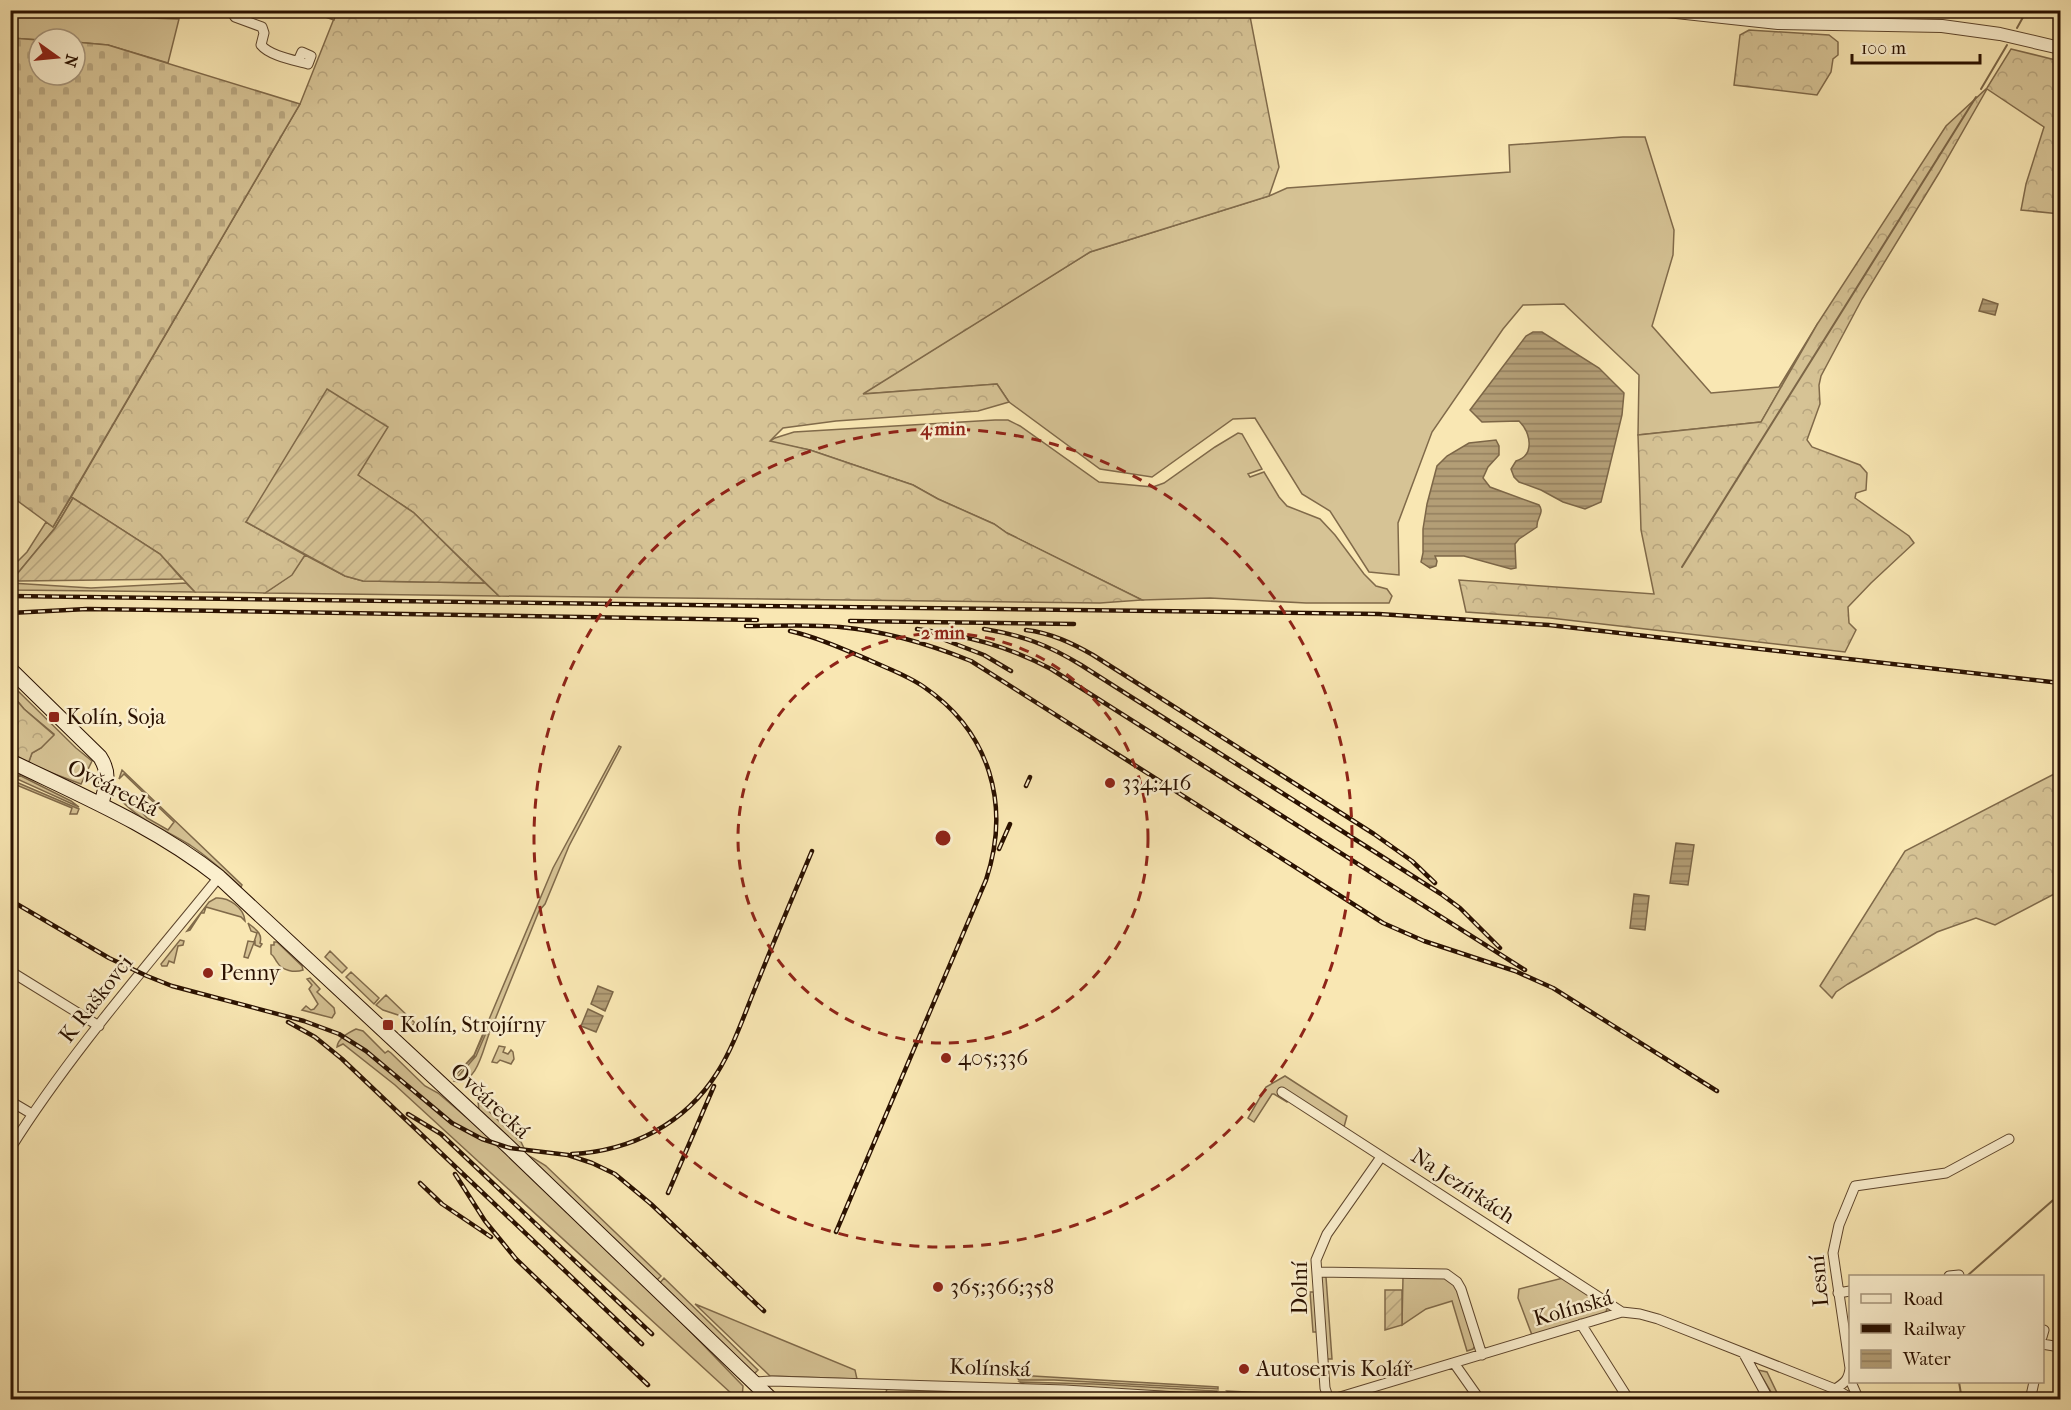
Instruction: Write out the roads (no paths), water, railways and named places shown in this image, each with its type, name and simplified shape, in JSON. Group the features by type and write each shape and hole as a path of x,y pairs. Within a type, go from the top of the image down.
{"main road":[{"path":"10,669 100,757 108,777 101,805"},
{"name":"Ovčárecká","path":"10,761 156,833 219,877 510,1148 772,1400"}],"street":[{"path":"110,10 173,11"},
{"path":"230,10 235,17 262,27 264,33 261,45 264,48 298,61"},
{"path":"1658,10 1778,23 1927,25 2000,34 2061,48"},
{"name":"K Raškovci","path":"10,1149 33,1114 99,1026 219,877"},
{"path":"10,972 99,1026"},
{"name":"Na Jezírkách","path":"1282,1092 1622,1312"},
{"path":"10,1101 33,1114"},
{"name":"Lesní","path":"1849,1372 1833,1253 1839,1226 1855,1185 1947,1173 2009,1139"},
{"name":"Dolní","path":"1330,1400 1325,1388 1316,1260 1328,1234 1381,1157"},
{"path":"1317,1272 1436,1272 1446,1274 1457,1282 1461,1289 1482,1355"},
{"path":"1838,1293 1849,1291"},
{"name":"Kolínská","path":"1330,1400 1622,1312 1650,1316 1835,1389 1854,1400"},
{"path":"1581,1324 1629,1400"},
{"path":"2044,1344 2061,1347"},
{"path":"1744,1354 1768,1398 1756,1400"},
{"path":"1454,1363 1480,1400"},
{"name":"Kolínská","path":"754,1382 772,1380 1065,1390 1226,1400"},
{"path":"1835,1389 1849,1380"},
{"name":"Lesní","path":"1852,1383 1859,1400"},
{"path":"2030,1400 2034,1383"}],"water":[{"path":"1983,299 1998,304 1995,315 1979,311"},
{"path":"1533,332 1542,332 1599,368 1624,393 1622,415 1601,502 1585,509 1563,502 1541,490 1519,482 1514,477 1511,469 1529,449 1526,431 1519,421 1482,422 1470,410 1526,336"},
{"path":"1496,440 1499,455 1488,467 1483,478 1490,487 1539,505 1541,508 1537,527 1515,544 1516,568 1511,569 1464,556 1435,556 1436,566 1430,568 1421,562 1423,529 1437,466 1447,456 1469,443"},
{"path":"1676,843 1694,845 1688,885 1670,883"},
{"path":"1634,894 1649,896 1645,930 1630,928"},
{"path":"598,986 613,992 605,1011 591,1004"},
{"path":"588,1009 603,1016 596,1032 581,1026"}],"waterway":[{"path":"2017,28 2027,10"},
{"path":"1981,89 2007,45"},
{"path":"1682,567 1976,97"},
{"path":"1968,1275 2060,1194"},
{"path":"1959,1383 1962,1400"}],"railway":[{"path":"10,596 1379,614 1549,625 2060,683"},
{"path":"10,613 87,609 757,620"},
{"path":"850,621 1074,624"},
{"path":"746,626 817,626 857,629 907,639 971,661 1383,923 1424,941 1515,971 1553,988 1717,1091"},
{"path":"917,629 986,643 1051,669 1525,970"},
{"path":"984,629 1011,634 1034,642 1081,665 1441,894 1460,908 1500,948"},
{"path":"1026,630 1061,639 1093,655 1374,834 1412,861 1435,883"},
{"path":"790,631 828,643 904,675 947,705 965,726 979,748 989,772 995,798 996,825 993,852 986,880 836,1232"},
{"path":"945,640 984,655 1011,671"},
{"path":"1026,786 1030,777"},
{"path":"999,849 1010,824"},
{"path":"572,1154 615,1147 655,1132 689,1107 704,1091 717,1073 734,1041 812,851"},
{"path":"10,900 109,958 147,976 172,986 304,1021 339,1034 366,1051 452,1123 482,1139 510,1148 568,1155 615,1174 651,1204 764,1311"},
{"path":"288,1022 315,1037 342,1059 642,1344"},
{"path":"668,1193 714,1086"},
{"path":"408,1114 441,1134 652,1334"},
{"path":"455,1174 485,1221 516,1259 648,1385"},
{"path":"420,1183 442,1204 491,1237"}],"place":[{"name":"Kolín, Soja","path":"54,717"},
{"name":"334;416","path":"1110,783"},
{"name":"Penny","path":"208,973"},
{"name":"Kolín, Strojírny","path":"388,1025"},
{"name":"405;336","path":"946,1058"},
{"name":"365;366;358","path":"938,1287"},
{"name":"Autoservis Kolář","path":"1244,1369"}]}
